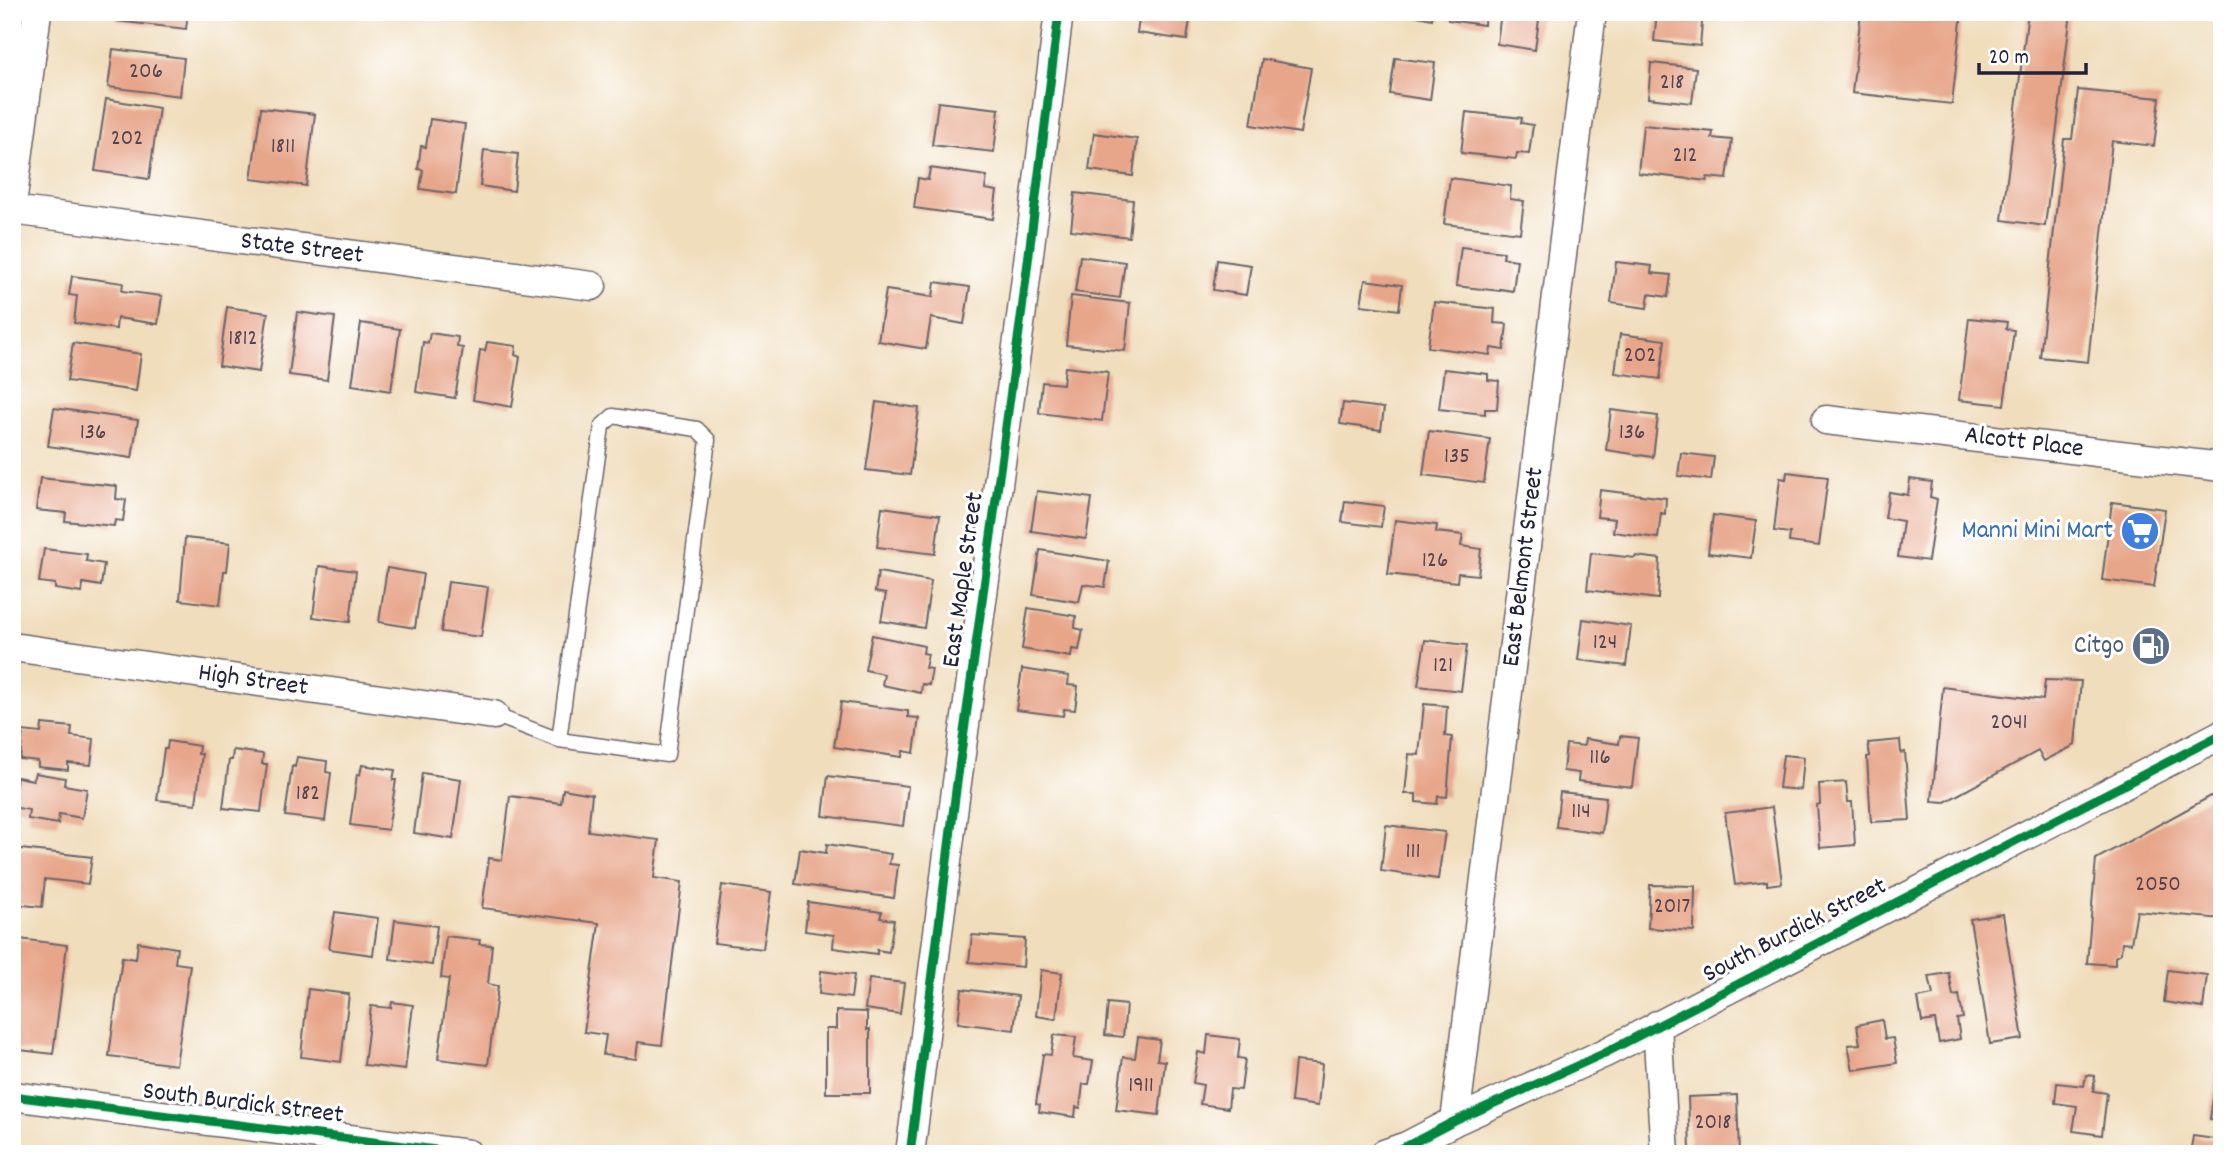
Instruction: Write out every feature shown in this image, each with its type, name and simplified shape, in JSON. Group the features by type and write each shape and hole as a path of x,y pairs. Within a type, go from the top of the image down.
{"street":[{"path":"12,208 37,12"},
{"name":"East Maple Street","path":"910,1154 1059,12"},
{"name":"East Belmont Street","path":"1455,1121 1592,12"},
{"name":"State Street","path":"12,208 592,286"},
{"name":"Alcott Place","path":"1826,420 2222,467"},
{"name":"High Street","path":"12,647 494,715"},
{"name":"South Burdick Street","path":"1400,1151 1455,1121 1605,1053 2222,734"},
{"path":"1657,1026 1665,1154"},
{"name":"South Burdick Street","path":"12,1096 468,1154"}],"lane":[{"path":"494,715 559,740 667,755 708,440 697,429 613,416 602,426 559,740"}],"building":[{"path":"118,12 188,12 186,29 117,21"},
{"path":"1140,12 1191,12 1187,40 1137,33"},
{"path":"1399,12 1433,12 1432,19"},
{"path":"1449,12 1485,12 1484,25 1448,20"},
{"path":"1501,12 1540,12 1535,50 1497,44"},
{"path":"1657,12 1703,12 1700,46 1654,41"},
{"path":"1861,12 1962,12 1952,104 1852,93"},
{"path":"2028,12 2071,12 2045,226 2002,220"},
{"path":"113,49 184,58 180,96 108,87"},
{"path":"1395,58 1435,63 1430,100 1390,94"},
{"path":"1262,59 1311,68 1300,133 1251,125"},
{"path":"1651,63 1696,68 1692,103 1648,98"},
{"path":"2078,90 2160,98 2154,146 2112,141 2088,362 2040,357 2064,139 2072,139"},
{"path":"106,99 159,108 149,179 95,171"},
{"path":"938,102 999,109 994,152 932,145"},
{"path":"261,108 315,114 306,186 251,179"},
{"path":"1466,112 1522,118 1521,123 1533,125 1529,154 1517,153 1516,159 1461,153"},
{"path":"430,119 465,124 456,194 420,189 423,170 418,169 421,146 426,147"},
{"path":"1643,125 1713,132 1712,138 1732,140 1727,179 1707,177 1707,181 1638,173"},
{"path":"1094,133 1137,139 1133,176 1089,170"},
{"path":"484,150 518,154 514,191 480,186"},
{"path":"930,168 987,176 985,189 997,191 993,219 914,208 918,178 928,180"},
{"path":"1450,178 1511,186 1510,199 1524,201 1520,233 1444,224"},
{"path":"1075,193 1133,200 1129,237 1071,230"},
{"path":"1461,247 1504,252 1503,258 1517,260 1513,291 1456,286"},
{"path":"1080,256 1125,262 1120,298 1075,292"},
{"path":"1217,260 1251,265 1246,295 1213,290"},
{"path":"1616,262 1652,266 1651,273 1671,275 1668,297 1649,294 1647,308 1611,303"},
{"path":"72,276 123,283 122,291 162,296 158,324 117,318 116,329 74,323 77,296 69,295"},
{"path":"1365,280 1402,285 1399,310 1361,305"},
{"path":"935,282 970,287 964,324 931,318 926,349 878,341 886,290 933,297"},
{"path":"1071,296 1130,303 1125,351 1066,345"},
{"path":"1434,302 1495,309 1494,323 1507,324 1504,350 1491,348 1490,355 1428,347"},
{"path":"227,307 268,313 259,372 219,366"},
{"path":"297,312 335,317 327,380 289,375"},
{"path":"1969,318 2007,322 2006,329 2014,330 2004,405 1959,400"},
{"path":"361,323 400,329 391,391 352,385"},
{"path":"430,333 458,337 457,347 463,348 455,398 416,392 423,342 428,343"},
{"path":"1620,334 1665,340 1660,379 1615,373"},
{"path":"487,342 516,346 515,355 520,357 512,407 473,400 480,350 485,351"},
{"path":"73,343 141,354 136,391 67,381"},
{"path":"1065,367 1108,372 1102,421 1039,413 1042,382 1063,384"},
{"path":"1444,369 1488,374 1488,380 1499,381 1497,409 1485,409 1485,414 1439,409"},
{"path":"876,402 919,408 910,475 866,470"},
{"path":"1343,403 1384,408 1381,430 1340,424"},
{"path":"54,408 138,420 132,458 48,446"},
{"path":"1611,410 1658,416 1653,457 1606,450"},
{"path":"1429,431 1490,439 1484,483 1423,475"},
{"path":"1681,453 1714,457 1711,480 1678,476"},
{"path":"1787,472 1828,477 1819,546 1789,542 1790,533 1774,531 1780,478 1786,479"},
{"path":"40,478 117,486 116,499 126,500 123,521 115,520 114,526 65,521 66,513 36,510"},
{"path":"1910,479 1932,482 1930,497 1937,499 1928,561 1898,557 1903,521 1885,518 1889,492 1908,495"},
{"path":"1600,490 1666,498 1665,514 1661,513 1658,538 1613,532 1615,519 1597,517"},
{"path":"1037,491 1092,498 1086,539 1031,531"},
{"path":"1345,501 1384,506 1381,527 1342,522"},
{"path":"2112,502 2165,509 2154,587 2102,580"},
{"path":"882,507 940,515 935,554 877,547"},
{"path":"1713,515 1756,521 1751,558 1708,553"},
{"path":"1395,520 1437,525 1436,532 1463,535 1461,546 1481,549 1478,575 1458,573 1457,582 1388,574"},
{"path":"185,538 230,543 220,605 180,600"},
{"path":"44,549 87,554 86,561 104,564 101,586 83,583 82,593 55,589 55,584 39,582"},
{"path":"1040,550 1109,561 1105,587 1083,584 1079,602 1033,595"},
{"path":"1591,553 1660,559 1658,599 1587,590"},
{"path":"319,566 356,571 350,622 313,617"},
{"path":"387,568 423,574 415,628 379,622"},
{"path":"878,572 931,581 924,628 881,621 886,594 875,592"},
{"path":"448,582 488,587 481,637 441,632"},
{"path":"1028,608 1076,616 1075,628 1083,630 1079,650 1072,649 1071,657 1022,649"},
{"path":"1583,619 1631,626 1626,666 1578,660"},
{"path":"872,635 924,646 923,653 928,654 925,668 932,669 929,685 922,684 921,693 882,685 884,674 865,670"},
{"path":"1425,640 1467,645 1461,691 1418,686"},
{"path":"1022,669 1069,676 1068,685 1078,686 1075,710 1064,709 1063,716 1016,710"},
{"path":"2045,680 2081,681 2075,745 2044,761 2038,751 1945,802 1932,801 1943,687 2043,700"},
{"path":"841,702 908,711 908,717 919,718 914,753 903,751 902,757 834,747"},
{"path":"1424,704 1447,706 1445,736 1452,737 1447,797 1438,796 1437,804 1416,802 1416,794 1405,794 1409,754 1419,755"},
{"path":"42,724 72,727 71,736 94,739 91,765 68,763 68,770 38,767 38,761 20,759 23,731 41,733"},
{"path":"1620,736 1638,738 1632,787 1578,781 1579,773 1563,771 1566,744 1584,746 1585,739 1619,744"},
{"path":"1900,740 1901,753 1905,752 1910,820 1871,822 1868,743"},
{"path":"168,741 199,746 198,754 202,754 196,804 157,800 164,749 167,749"},
{"path":"233,750 263,754 262,764 267,764 261,812 223,808 229,760 232,760"},
{"path":"1783,755 1804,757 1801,790 1779,788"},
{"path":"297,757 327,761 326,772 331,773 325,821 285,816 292,766 295,767"},
{"path":"362,765 395,770 393,780 396,780 388,830 350,825 357,774 360,775"},
{"path":"35,773 65,778 64,785 87,789 82,818 59,814 58,824 28,819 29,810 12,807 17,777 33,780"},
{"path":"422,773 461,779 453,839 414,833"},
{"path":"828,776 908,786 903,826 823,816"},
{"path":"1846,782 1848,802 1852,802 1855,845 1820,848 1817,805 1820,804 1819,784"},
{"path":"563,789 592,794 588,831 659,840 654,878 682,882 662,1045 638,1042 636,1059 603,1055 606,1035 584,1032 599,923 482,908 489,858 502,860 510,796 561,803"},
{"path":"2222,790 2222,919 2137,911 2131,943 2122,942 2121,953 2115,957 2115,965 2087,963 2096,859"},
{"path":"1560,792 1606,797 1602,833 1556,827"},
{"path":"1772,807 1782,883 1767,885 1767,881 1735,885 1725,813"},
{"path":"1386,825 1445,832 1438,879 1381,871"},
{"path":"827,844 891,854 889,864 898,865 894,898 795,884 800,849 826,853"},
{"path":"12,848 92,857 88,884 45,879 42,907 14,904 18,877 12,876"},
{"path":"722,885 771,892 763,949 714,943"},
{"path":"1650,885 1695,886 1694,931 1648,928"},
{"path":"808,902 882,912 880,918 894,920 889,952 877,950 877,954 833,948 834,935 805,931"},
{"path":"335,912 378,918 373,955 329,949"},
{"path":"2003,914 2023,1039 1990,1044 1970,919"},
{"path":"395,920 437,926 432,965 390,959"},
{"path":"972,935 1025,939 1023,967 969,962"},
{"path":"446,936 480,940 479,944 492,945 488,984 498,986 488,1065 438,1059 449,979 441,978"},
{"path":"12,938 67,945 53,1054 12,1049"},
{"path":"138,942 177,948 175,963 190,965 176,1065 109,1056 122,957 136,959"},
{"path":"1041,970 1062,973 1056,1019 1036,1016"},
{"path":"2168,970 2207,975 2203,1008 2164,1002"},
{"path":"821,971 854,975 851,998 819,994"},
{"path":"1949,973 1953,996 1959,995 1963,1018 1957,1019 1960,1039 1939,1043 1935,1020 1922,1022 1918,998 1933,995 1929,976"},
{"path":"869,979 904,983 900,1014 865,1009"},
{"path":"308,989 349,994 341,1062 301,1057"},
{"path":"962,989 1018,996 1014,1030 958,1023"},
{"path":"392,1002 413,1005 405,1070 364,1065 371,1006 391,1008"},
{"path":"1108,1003 1126,1005 1123,1037 1105,1035"},
{"path":"836,1011 867,1012 867,1030 870,1029 870,1093 826,1093 826,1029 836,1029"},
{"path":"1882,1020 1885,1039 1893,1038 1897,1063 1853,1070 1848,1045 1860,1044 1857,1025"},
{"path":"1054,1035 1076,1037 1073,1058 1093,1061 1089,1084 1083,1084 1080,1108 1076,1107 1075,1117 1039,1112 1040,1105 1036,1104 1043,1054 1051,1055"},
{"path":"1208,1035 1240,1039 1238,1058 1245,1059 1241,1090 1230,1089 1228,1108 1200,1104 1203,1085 1193,1083 1198,1052 1206,1054"},
{"path":"1138,1037 1160,1040 1157,1060 1165,1061 1159,1115 1116,1110 1123,1057 1135,1058"},
{"path":"1295,1061 1322,1064 1318,1106 1291,1102"},
{"path":"2217,1070 2222,1070 2222,1121 2210,1119"},
{"path":"2086,1075 2095,1076 2093,1091 2107,1093 2102,1135 2073,1131 2077,1106 2055,1103 2057,1083 2084,1086"},
{"path":"1737,1095 1739,1154 1695,1154 1695,1149 1690,1149 1688,1097"},
{"path":"2193,1136 2222,1140 2222,1154 2190,1154"}],"cycle path":[{"path":"910,1154 1059,12"},
{"path":"1384,1154 1407,1146 1455,1121 1605,1053 2222,734"},
{"path":"12,1096 468,1154"}],"place":[{"name":"Manni Mini Mart","path":"2140,531"},
{"name":"Citgo","path":"2151,646"}]}
